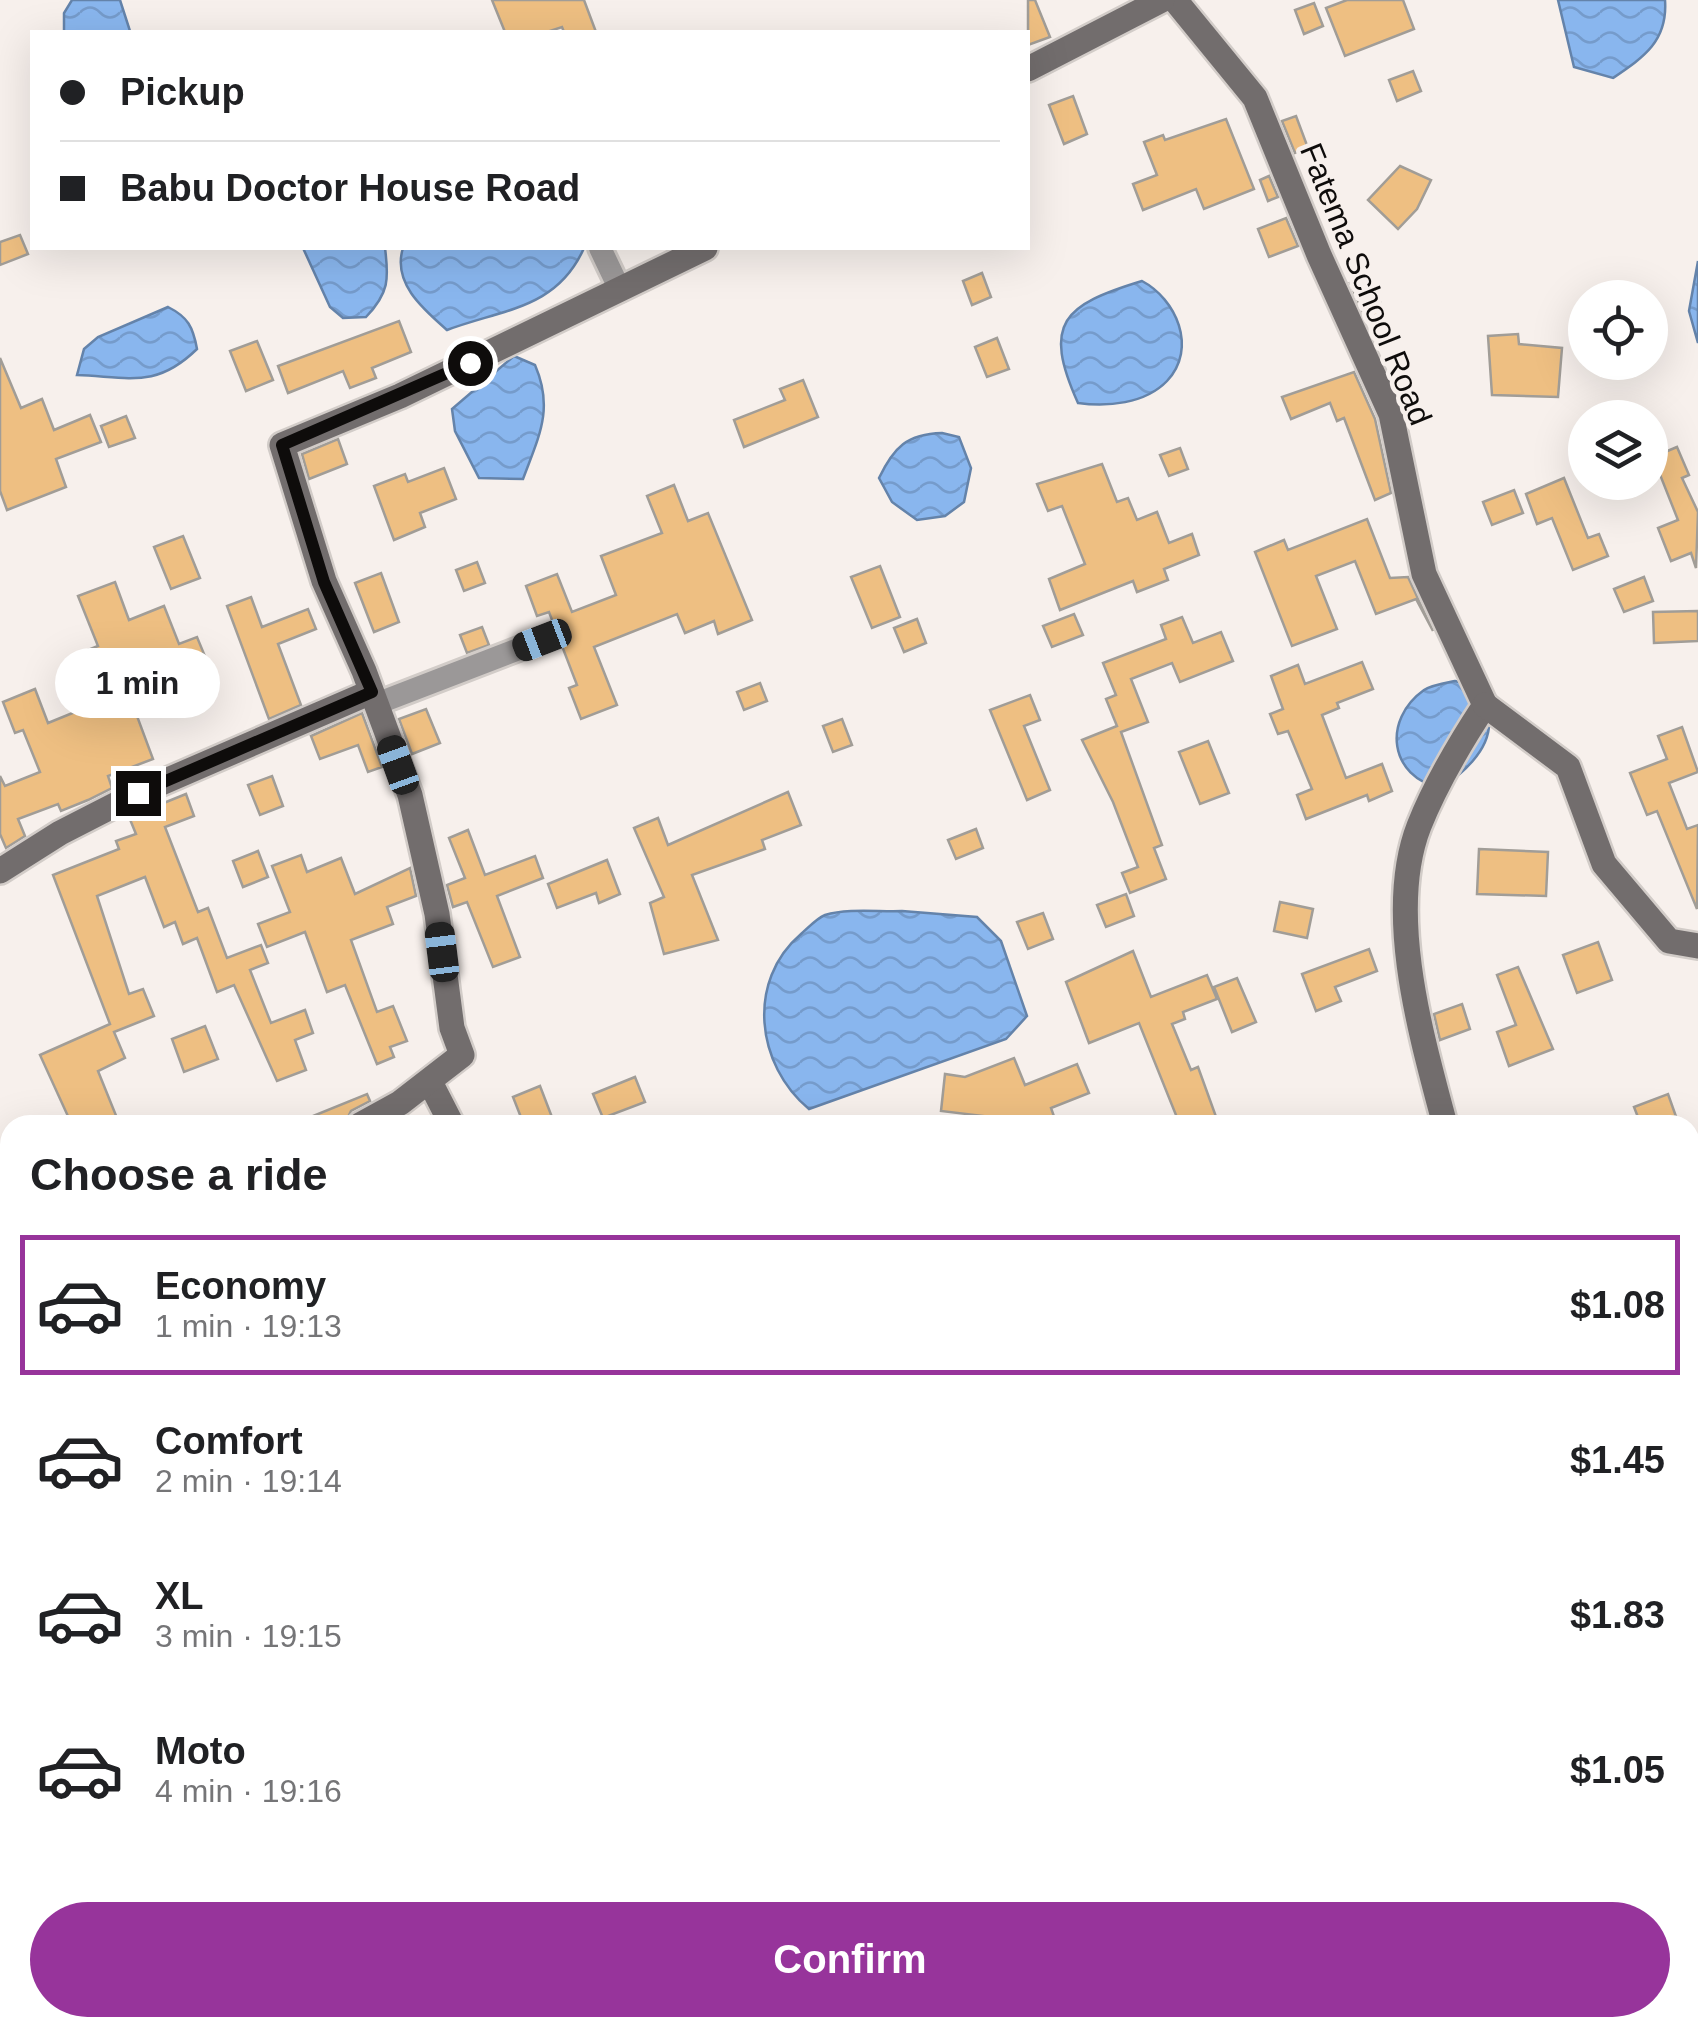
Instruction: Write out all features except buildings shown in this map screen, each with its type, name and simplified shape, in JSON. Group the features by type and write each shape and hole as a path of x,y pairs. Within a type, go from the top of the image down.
{"street":[{"path":"1030,68 1162,0"},
{"name":"Fatema School Road","path":"1175,0 1255,98 1318,255 1391,414 1424,574 1485,705"},
{"path":"601,250 620,290"},
{"path":"376,1115 430,1082 462,1055 452,1028 438,914 410,796 374,698 324,582 282,445 400,396 701,250"},
{"path":"0,871 60,833 138,793 374,698 542,640"},
{"path":"1443,1115 1418,1023 1404,912 1418,829 1459,745 1485,705 1568,768 1604,864 1669,940 1698,946"},
{"path":"430,1082 447,1115"}],"water":[{"path":"72,0 120,0 130,30 64,30 64,13"},
{"path":"1558,0 1665,0 1665,14 1652,46 1613,78 1574,67"},
{"path":"304,250 385,250 386,285 366,317 343,318 330,307"},
{"path":"403,250 583,250 573,268 544,295 447,330 412,294 401,261"},
{"path":"1698,261 1698,343 1689,311"},
{"path":"1142,281 1165,300 1179,325 1182,340 1176,368 1158,389 1137,399 1113,404 1078,403 1062,354 1067,321 1094,299"},
{"path":"168,307 185,319 195,341 197,349 182,362 141,378 77,375 84,349 98,337"},
{"path":"514,356 535,365 541,381 544,409 539,436 523,479 479,478 455,431 452,409"},
{"path":"942,433 959,437 971,468 964,502 945,516 917,520 892,502 879,478 903,444 920,436"},
{"path":"1455,681 1474,686 1487,715 1488,734 1472,761 1441,788 1410,772 1397,746 1397,731 1411,702 1424,690"},
{"path":"902,911 977,917 1001,941 1027,1016 1006,1039 809,1109 791,1091 769,1047 764,1023 765,998 772,975 783,953 822,916"}],"route":[{"path":"138,793 372,692 324,582 282,445 470,363"}]}
